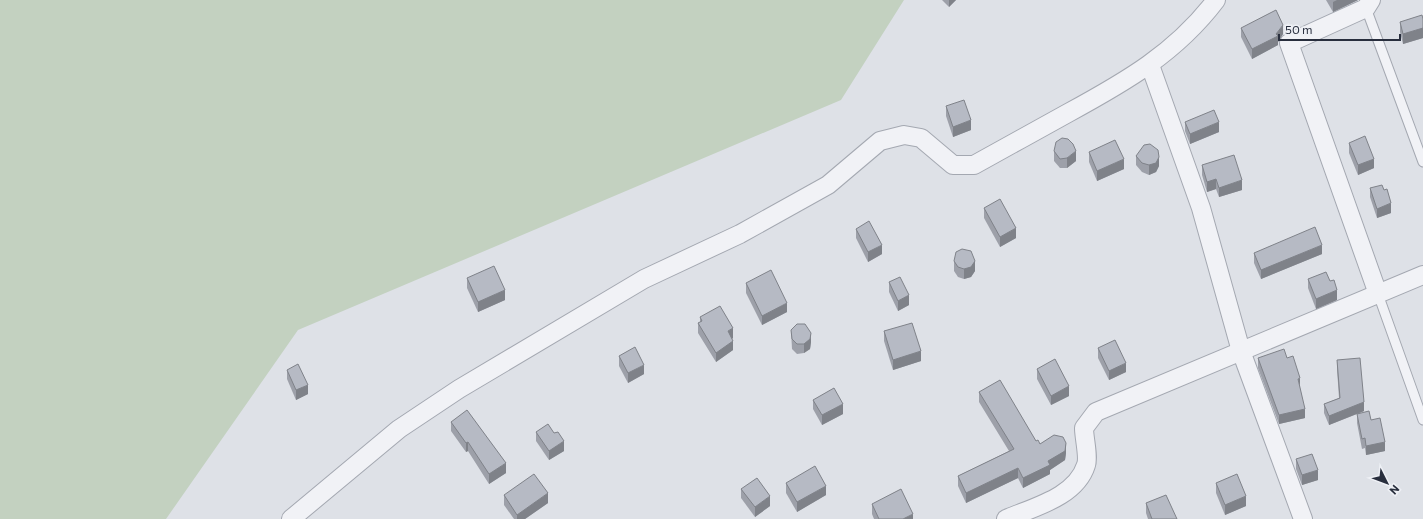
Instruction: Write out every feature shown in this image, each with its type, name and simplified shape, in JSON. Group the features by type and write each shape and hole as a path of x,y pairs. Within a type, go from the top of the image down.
{"street":[{"path":"296,518 398,429 459,389 644,279 740,234 828,185 880,141 904,135 921,138 953,165 974,165 1126,82 1150,65 1200,22 1216,0"},
{"path":"1369,4 1289,43 1378,294"},
{"path":"1150,65 1202,208 1241,351 1302,519"},
{"path":"1006,519 1063,494 1079,479 1087,464 1084,428 1096,412 1423,276"}],"lane":[{"path":"1369,4 1423,162"},
{"path":"1378,294 1423,420"}],"green space":[{"path":"0,0 904,0 841,100 298,330 166,519 0,519"}],"building":[{"path":"1276,10 1283,25 1276,34 1278,36 1252,49 1241,28"},
{"path":"1422,15 1423,28 1403,34 1400,22"},
{"path":"964,100 971,120 953,127 946,106"},
{"path":"1214,110 1219,122 1190,134 1185,122"},
{"path":"1365,136 1374,159 1358,165 1349,143"},
{"path":"1062,138 1068,139 1073,144 1076,151 1067,158 1060,159 1054,151 1056,142"},
{"path":"1115,140 1124,159 1097,171 1089,152"},
{"path":"1150,144 1158,150 1159,157 1156,163 1149,165 1142,163 1136,156 1144,145"},
{"path":"1234,155 1242,180 1219,188 1216,179 1207,182 1202,165"},
{"path":"1382,185 1384,190 1387,189 1391,203 1377,209 1370,188"},
{"path":"1000,199 1016,228 1000,237 984,208"},
{"path":"869,221 882,245 868,252 856,229"},
{"path":"1315,227 1322,245 1261,270 1254,253"},
{"path":"962,249 971,251 975,261 971,267 964,269 958,267 954,261 956,252"},
{"path":"494,266 505,290 478,302 467,278"},
{"path":"771,270 787,303 762,316 746,283"},
{"path":"1326,272 1330,281 1334,280 1337,290 1316,299 1308,279"},
{"path":"900,277 909,295 898,301 889,282"},
{"path":"720,306 733,328 728,331 733,341 716,353 698,323 702,321 700,317"},
{"path":"912,323 921,351 893,360 884,331"},
{"path":"797,324 805,324 811,333 810,339 804,344 797,344 792,339 791,330"},
{"path":"1115,340 1126,363 1109,371 1098,348"},
{"path":"635,347 644,365 628,373 619,356"},
{"path":"1284,349 1287,358 1293,356 1300,378 1298,379 1305,409 1279,415 1258,358"},
{"path":"1360,358 1364,402 1329,416 1324,404 1340,398 1337,360"},
{"path":"1055,359 1069,386 1051,396 1037,369"},
{"path":"298,364 308,385 296,390 287,370"},
{"path":"1000,380 1036,441 1038,440 1040,444 1054,435 1063,437 1066,443 1065,451 1048,461 1050,465 1023,478 1018,468 966,493 958,476 1014,449 979,392"},
{"path":"834,388 843,404 822,415 813,400"},
{"path":"467,410 506,463 489,474 468,442 466,443 451,422"},
{"path":"1369,411 1371,420 1380,418 1385,442 1366,446 1365,438 1362,439 1357,414"},
{"path":"548,424 554,433 558,432 564,441 549,451 536,432"},
{"path":"1312,454 1318,470 1302,475 1296,459"},
{"path":"815,466 826,486 797,502 786,483"},
{"path":"534,474 548,493 517,515 504,495"},
{"path":"1237,474 1246,496 1225,505 1216,483"},
{"path":"757,478 770,496 755,507 741,489"},
{"path":"901,489 913,514 903,519 879,519 872,504"},
{"path":"1166,495 1177,519 1152,519 1146,503"}]}
